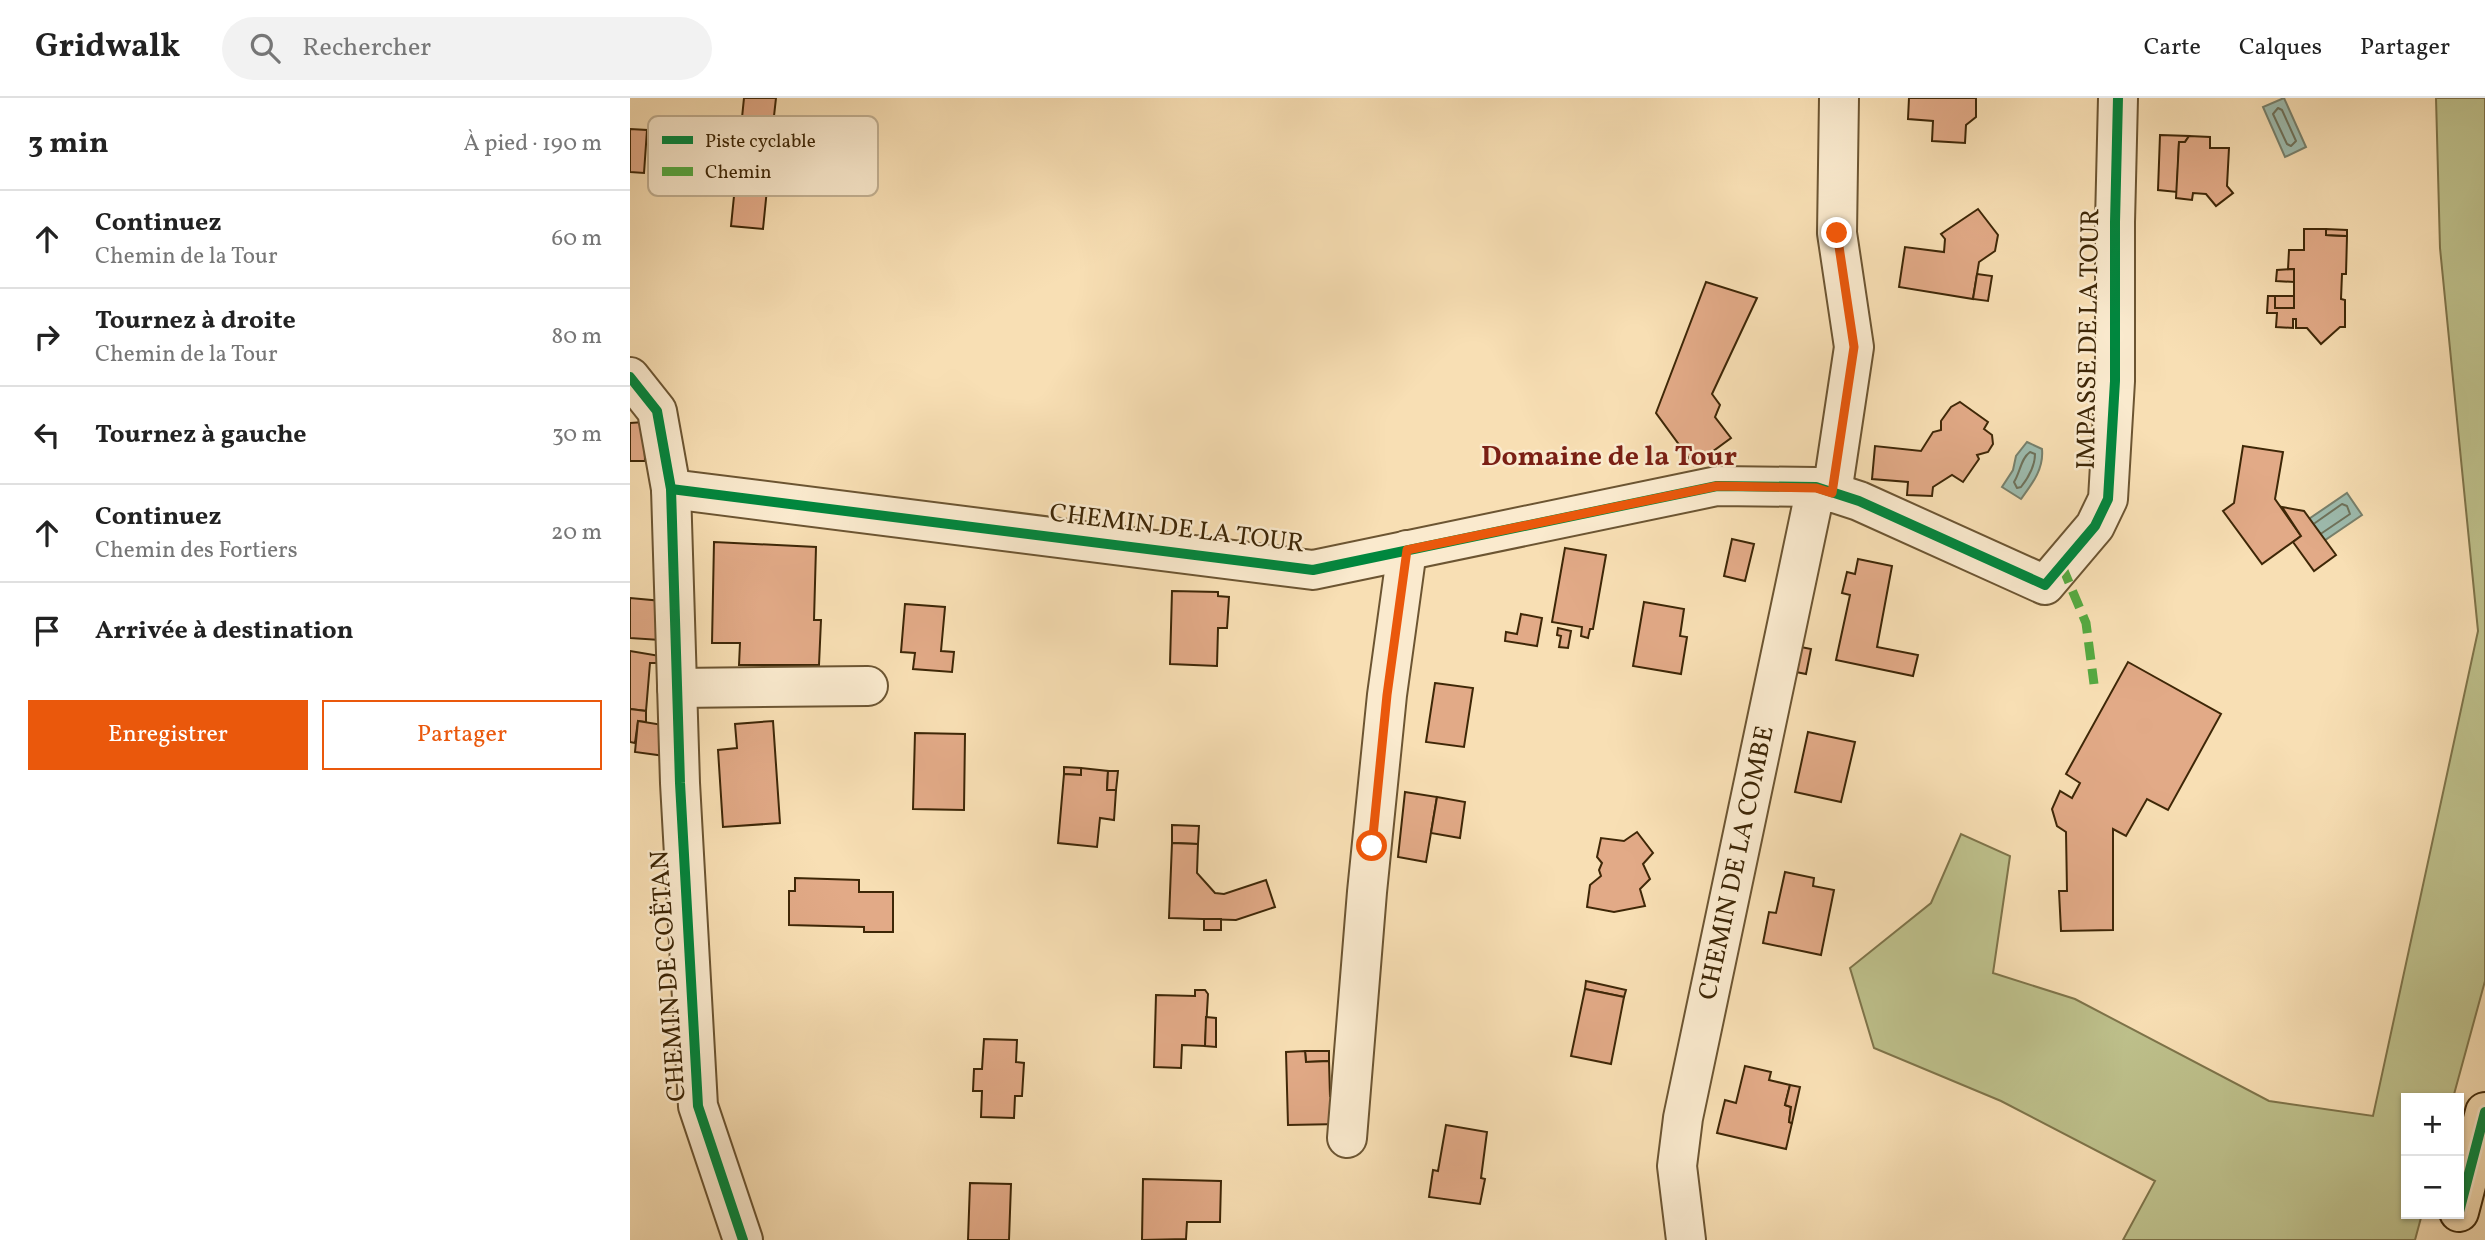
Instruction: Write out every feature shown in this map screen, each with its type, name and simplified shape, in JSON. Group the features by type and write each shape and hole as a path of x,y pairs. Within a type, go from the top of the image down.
{"main road":[{"path":"2464,1194 2485,1112"},
{"path":"2452,1240 2457,1219"}],"street":[{"name":"CHEMIN DE LA COMBE","path":"1686,1240 1677,1166 1683,1118 1854,347 1837,233 1839,98"},
{"name":"IMPASSE DE LA TOUR","path":"2062,566 2095,526 2108,499 2115,382 2118,98"},
{"name":"CHEMIN DE COËTAN","path":"630,377 657,411 671,489 680,783 698,1106 743,1240"},
{"name":"CHEMIN DE LA TOUR","path":"671,489 1313,570 1717,486 1824,490 1859,501 2045,585 2062,566"},
{"path":"1347,1138 1367,892 1387,695 1407,550"},
{"path":"677,688 868,686"}],"green space":[{"path":"2436,98 2485,98 2485,981 2454,1093 2401,1093 2401,1219 2421,1219 2415,1240 2123,1240 2155,1181 2001,1101 1874,1048 1850,968 1931,903 1961,834 2010,856 1993,973 2075,999 2269,1101 2373,1116 2478,631 2440,248"}],"water":[{"path":"2284,98 2306,147 2285,157 2263,107"},
{"path":"2027,442 2042,449 2042,456 2036,476 2021,499 2002,487 2013,470 2016,456"},
{"path":"2347,493 2362,515 2309,551 2294,529"}],"building":[{"path":"744,98 776,98 774,116 742,116"},
{"path":"1909,98 1976,98 1976,117 1966,125 1965,143 1932,141 1933,121 1908,119"},
{"path":"630,129 647,130 644,173 630,172"},
{"path":"2160,135 2189,136 2185,142 2179,142 2177,192 2158,190"},
{"path":"2189,136 2210,137 2210,148 2229,148 2227,186 2233,193 2216,206 2206,194 2193,193 2192,200 2176,198 2179,142 2185,142"},
{"path":"734,196 766,196 763,229 731,226"},
{"path":"1978,209 1998,235 1995,251 1979,262 1973,299 1899,287 1905,247 1944,252 1945,239 1941,234"},
{"path":"2304,229 2326,229 2326,235 2347,236 2346,274 2342,274 2341,299 2345,300 2345,327 2340,327 2321,344 2307,328 2296,328 2296,319 2293,319 2293,328 2276,327 2277,313 2267,313 2268,296 2275,296 2275,308 2294,308 2294,269 2288,269 2289,250 2304,250"},
{"path":"2326,229 2347,230 2347,236 2326,235"},
{"path":"2294,269 2294,282 2276,281 2277,270"},
{"path":"1977,274 1992,276 1988,301 1973,299"},
{"path":"1706,282 1757,298 1712,394 1720,405 1715,417 1731,438 1694,465 1656,413"},
{"path":"2275,296 2294,296 2294,308 2275,308"},
{"path":"1960,402 1988,422 1984,429 1992,435 1993,444 1988,452 1977,455 1979,459 1963,482 1952,475 1933,487 1932,496 1907,495 1908,482 1872,479 1875,446 1921,451 1933,432 1941,430 1941,421 1951,407"},
{"path":"644,422 645,461 630,461 630,423"},
{"path":"2243,446 2283,452 2275,499 2301,536 2262,564 2223,511 2234,503"},
{"path":"2282,507 2304,511 2336,555 2314,571 2293,542 2301,536"},
{"path":"1732,539 1754,544 1745,581 1724,576"},
{"path":"714,542 816,547 814,620 821,620 819,665 739,665 740,643 712,643"},
{"path":"1565,548 1606,555 1593,629 1590,629 1588,638 1581,636 1582,627 1552,622"},
{"path":"1858,559 1892,566 1877,647 1918,655 1913,676 1836,660 1850,595 1842,593 1847,572 1855,574"},
{"path":"1172,591 1218,592 1218,596 1229,597 1227,628 1218,628 1217,666 1170,664"},
{"path":"630,598 662,601 660,640 630,638"},
{"path":"1644,602 1684,609 1680,636 1687,637 1681,674 1633,666"},
{"path":"905,604 945,607 941,651 954,652 952,672 913,669 915,653 901,652"},
{"path":"1521,614 1542,618 1537,646 1505,641 1506,632 1517,634"},
{"path":"1558,628 1571,631 1568,648 1559,647 1561,636 1557,635"},
{"path":"1796,646 1811,649 1806,674 1791,671"},
{"path":"630,651 660,656 659,663 650,663 646,711 630,709"},
{"path":"2128,662 2221,714 2168,810 2147,799 2126,836 2113,829 2113,930 2061,931 2059,891 2067,891 2066,832 2057,826 2052,809 2060,791 2072,798 2080,783 2066,774"},
{"path":"1435,683 1473,688 1464,747 1426,742"},
{"path":"630,709 646,711 646,722 638,721 635,743 630,742"},
{"path":"638,721 663,725 665,756 635,752"},
{"path":"773,721 780,823 723,827 718,750 737,748 735,724"},
{"path":"1808,732 1855,742 1841,802 1795,792"},
{"path":"915,733 965,734 964,810 913,809"},
{"path":"1064,767 1081,768 1081,775 1064,774"},
{"path":"1081,768 1108,771 1107,790 1116,790 1114,820 1100,818 1097,847 1058,843 1064,774 1081,775"},
{"path":"1108,771 1118,771 1116,790 1107,790"},
{"path":"1405,792 1437,797 1426,862 1398,857"},
{"path":"1437,797 1465,802 1460,838 1431,833"},
{"path":"1172,825 1199,826 1198,844 1172,843"},
{"path":"1637,832 1653,853 1643,864 1650,879 1640,889 1645,906 1614,912 1587,907 1590,885 1601,876 1599,870 1602,863 1597,857 1601,838 1624,841"},
{"path":"1172,843 1198,844 1197,873 1215,893 1224,894 1266,880 1275,907 1236,920 1169,918"},
{"path":"1785,872 1814,878 1813,886 1834,890 1821,955 1763,943 1769,912 1776,913"},
{"path":"795,878 859,880 859,892 893,892 893,932 864,932 864,927 789,925 789,891 795,891"},
{"path":"1204,919 1221,919 1221,930 1204,930"},
{"path":"1586,981 1626,990 1624,997 1585,989"},
{"path":"1585,989 1624,997 1611,1064 1571,1056"},
{"path":"1195,990 1205,990 1208,994 1205,1046 1182,1045 1181,1068 1154,1067 1156,995 1195,996"},
{"path":"1206,1017 1216,1018 1216,1047 1205,1046"},
{"path":"984,1039 1017,1040 1016,1062 1024,1063 1022,1096 1015,1096 1014,1118 981,1117 982,1091 973,1091 974,1069 982,1069"},
{"path":"1305,1051 1329,1051 1329,1061 1306,1062"},
{"path":"1305,1051 1306,1062 1329,1061 1330,1096 1339,1096 1340,1124 1288,1125 1286,1052"},
{"path":"1745,1066 1771,1072 1769,1080 1790,1085 1785,1105 1791,1107 1789,1122 1792,1123 1786,1149 1717,1133 1725,1100 1736,1103"},
{"path":"1790,1085 1800,1087 1792,1123 1789,1122 1791,1107 1785,1105"},
{"path":"1446,1125 1487,1132 1481,1178 1485,1179 1480,1204 1429,1197 1433,1170 1438,1171"},
{"path":"1143,1179 1221,1181 1220,1222 1187,1222 1186,1239 1142,1240"},
{"path":"970,1183 1011,1184 1009,1240 968,1240"}],"marked path":[{"path":"2062,566 2086,623 2094,684"}],"cycle path":[{"path":"671,489 1313,570 1717,486 1816,487 1859,501 2045,585 2095,526 2108,499 2115,381 2118,98"},
{"path":"630,377 657,411 671,489 680,783 698,1106 743,1240"},
{"path":"2464,1193 2485,1112"}],"district":[{"name":"Domaine de la Tour","path":"1609,457"}],"route":[{"path":"1372,846 1387,695 1407,550 1717,486 1816,488 1832,493 1854,347 1837,233"}]}
